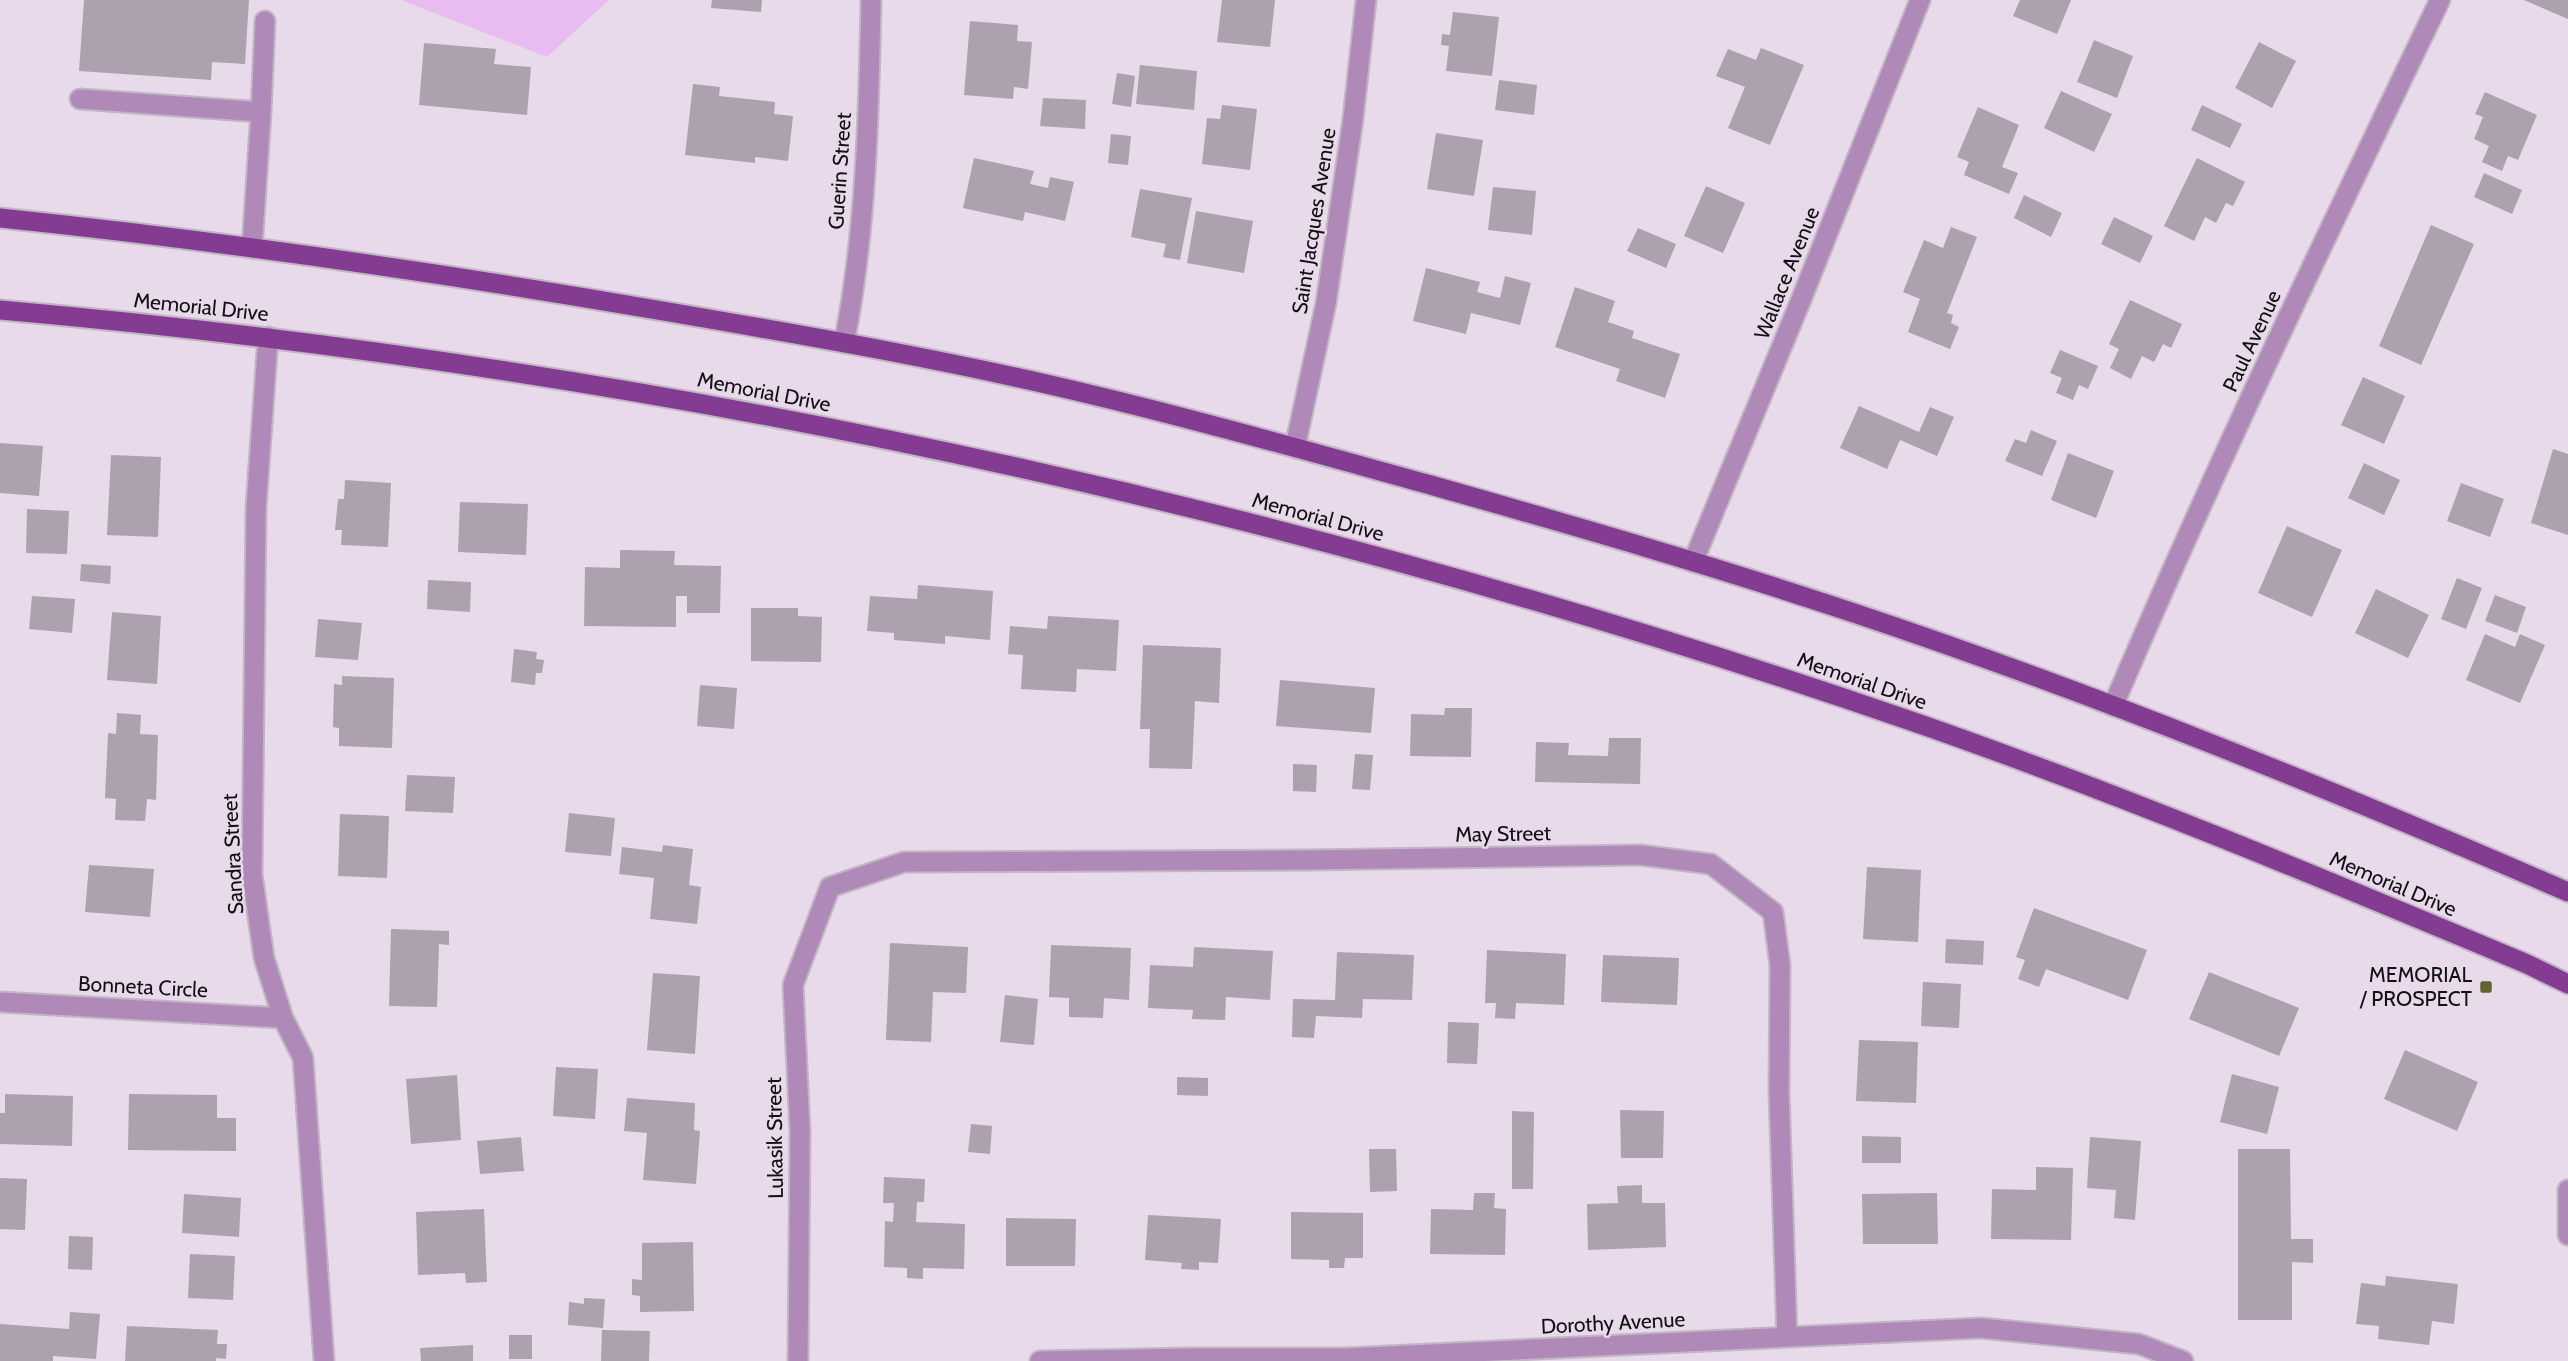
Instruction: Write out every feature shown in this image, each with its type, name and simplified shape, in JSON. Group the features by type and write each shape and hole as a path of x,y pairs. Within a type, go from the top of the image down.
{"main road":[{"path":"0,218 252,248 474,280 844,343 1094,395 1295,447 1693,562 1859,615 2113,706 2360,804 2568,892"},
{"name":"Memorial Drive","path":"0,310 268,337 483,366 645,393 993,462 1171,503 1412,566 1721,658 1928,727 2248,848 2568,984"}],"street":[{"name":"Guerin Street","path":"844,343 854,294 865,159 871,0"},
{"name":"Saint Jacques Avenue","path":"1295,447 1326,303 1353,119 1366,0"},
{"name":"Wallace Avenue","path":"1693,562 1920,0"},
{"name":"Paul Avenue","path":"2113,706 2283,326 2440,0"},
{"path":"252,248 265,21"},
{"path":"80,99 261,111"},
{"name":"Sandra Street","path":"268,337 256,508 252,874 264,958 283,1018 303,1058 324,1361"},
{"name":"May Street","path":"818,919 830,887 904,862 1640,855 1711,864 1773,912 1780,965 1779,1092 1787,1337"},
{"name":"Lukasik Street","path":"798,1361 800,1131 793,985 818,919"},
{"name":"Bonneta Circle","path":"0,1002 283,1018"},
{"path":"2568,1190 2568,1234"},
{"name":"Dorothy Avenue","path":"1040,1361 1346,1359 1981,1328 2139,1344 2183,1361"}],"shaded area":[{"path":"401,0 609,0 547,57"}],"building":[{"path":"84,0 249,0 245,64 212,62 211,80 79,71"},
{"path":"712,0 762,0 761,12 711,8"},
{"path":"1222,0 1275,0 1270,47 1217,42"},
{"path":"2020,0 2071,0 2057,34 2013,16"},
{"path":"2524,0 2568,0 2568,19"},
{"path":"1453,12 1499,17 1492,76 1446,71 1449,46 1441,45 1442,34 1450,35"},
{"path":"970,21 1018,25 1017,41 1032,42 1028,89 1014,87 1013,99 964,95"},
{"path":"2094,40 2133,56 2117,98 2077,82"},
{"path":"2259,42 2296,61 2272,108 2235,88"},
{"path":"424,43 496,49 494,64 531,67 527,115 419,105"},
{"path":"1761,48 1804,65 1770,145 1728,128 1745,87 1716,76 1728,49 1756,60"},
{"path":"1140,65 1197,71 1194,110 1136,104"},
{"path":"1117,73 1135,76 1131,107 1112,104"},
{"path":"1499,80 1537,85 1534,115 1495,110"},
{"path":"693,84 720,87 719,96 775,102 774,114 793,116 788,161 755,157 755,163 685,155"},
{"path":"2061,91 2112,114 2094,152 2044,128"},
{"path":"2485,92 2537,115 2518,160 2508,156 2502,171 2482,162 2489,146 2474,139 2483,117 2475,114"},
{"path":"1043,98 1086,100 1085,129 1040,126"},
{"path":"1222,105 1257,109 1250,170 1202,164 1207,118 1220,119"},
{"path":"2202,105 2242,124 2230,148 2191,130"},
{"path":"1978,107 2019,125 2002,167 2018,173 2009,194 1964,175 1969,162 1957,157"},
{"path":"1436,133 1483,140 1474,196 1427,189"},
{"path":"1111,134 1131,136 1128,165 1108,163"},
{"path":"974,158 1034,171 1030,184 1048,188 1050,177 1074,182 1065,221 1025,212 1023,221 963,208"},
{"path":"2197,158 2245,182 2233,206 2226,203 2216,223 2205,217 2194,241 2164,226"},
{"path":"2484,173 2522,190 2512,214 2474,197"},
{"path":"1706,186 1745,203 1723,253 1684,236"},
{"path":"1493,187 1536,191 1532,235 1488,230"},
{"path":"1140,189 1192,198 1180,260 1163,257 1166,244 1131,237"},
{"path":"2024,195 2062,213 2051,237 2014,218"},
{"path":"1196,211 1253,221 1244,273 1187,263"},
{"path":"2114,217 2153,236 2140,263 2101,244"},
{"path":"2431,225 2474,244 2421,365 2379,346"},
{"path":"1951,227 1977,237 1947,313 1953,315 1951,323 1959,327 1950,349 1908,332 1920,299 1903,292 1924,240 1943,248"},
{"path":"1638,228 1676,244 1666,268 1627,251"},
{"path":"1426,268 1480,282 1477,292 1500,298 1505,276 1531,283 1520,325 1471,313 1466,334 1413,321"},
{"path":"1575,287 1615,301 1608,322 1634,331 1632,338 1680,354 1665,398 1616,381 1620,369 1555,347"},
{"path":"2130,300 2182,324 2171,348 2163,344 2154,362 2142,356 2131,379 2110,368 2119,349 2109,344"},
{"path":"2060,350 2098,366 2088,389 2079,385 2073,400 2056,393 2062,378 2050,373"},
{"path":"2363,377 2405,396 2384,444 2341,425"},
{"path":"1859,406 1919,432 1930,407 1954,417 1937,456 1900,440 1887,469 1840,448"},
{"path":"2031,430 2057,441 2042,476 2005,461 2015,439 2026,443"},
{"path":"0,443 43,446 39,496 0,493"},
{"path":"2553,449 2568,454 2568,535 2531,523"},
{"path":"2068,453 2114,471 2096,518 2051,500"},
{"path":"111,455 161,457 158,537 107,535"},
{"path":"2364,463 2400,480 2384,515 2348,498"},
{"path":"345,480 391,483 388,547 341,545 342,530 335,530 338,499 344,499"},
{"path":"2461,483 2504,499 2490,537 2447,521"},
{"path":"460,502 528,504 526,555 458,552"},
{"path":"27,509 69,511 67,554 26,553"},
{"path":"2287,526 2342,550 2312,617 2258,593"},
{"path":"620,550 675,551 674,565 721,566 720,613 687,613 687,596 676,596 676,627 584,626 585,567 620,568"},
{"path":"81,564 111,566 110,584 80,581"},
{"path":"2457,578 2482,588 2466,629 2441,619"},
{"path":"428,580 471,582 470,612 427,609"},
{"path":"918,585 993,591 990,640 945,636 945,644 894,640 894,633 867,631 870,596 917,599"},
{"path":"2376,589 2429,615 2408,658 2355,633"},
{"path":"2495,595 2526,607 2517,633 2485,621"},
{"path":"32,596 75,599 72,633 29,629"},
{"path":"751,608 798,608 798,616 822,617 821,662 751,661"},
{"path":"112,612 161,616 157,684 107,680"},
{"path":"1048,616 1119,620 1116,671 1077,669 1076,692 1021,689 1023,655 1008,654 1010,626 1047,629"},
{"path":"318,619 362,623 358,660 315,657"},
{"path":"2485,634 2515,647 2520,634 2545,645 2520,703 2466,680"},
{"path":"1143,645 1221,648 1219,703 1195,701 1192,769 1149,768 1150,729 1140,729"},
{"path":"514,649 537,652 536,659 544,660 542,673 536,673 535,685 511,682"},
{"path":"342,676 394,678 392,748 339,746 339,728 333,727 334,684 342,685"},
{"path":"1280,680 1375,688 1371,733 1276,726"},
{"path":"700,685 737,688 734,729 697,726"},
{"path":"1445,708 1472,708 1471,757 1410,756 1411,714 1444,715"},
{"path":"117,713 141,715 140,734 158,735 156,800 147,799 145,821 115,820 116,799 105,798 108,733 116,734"},
{"path":"1609,738 1641,738 1640,784 1535,782 1536,742 1569,743 1568,755 1608,756"},
{"path":"1355,754 1373,755 1370,790 1352,789"},
{"path":"1293,764 1317,765 1316,792 1293,791"},
{"path":"407,775 455,777 453,813 405,811"},
{"path":"569,813 615,818 611,856 565,852"},
{"path":"340,814 389,816 387,878 338,876"},
{"path":"663,845 693,849 689,885 701,887 697,924 650,919 654,878 619,874 622,847 662,852"},
{"path":"89,865 154,869 150,917 85,912"},
{"path":"1867,867 1921,870 1918,942 1863,939"},
{"path":"2034,908 2147,950 2128,1000 2046,969 2039,987 2018,979 2025,960 2016,957"},
{"path":"391,929 449,931 449,945 439,944 437,1007 389,1006"},
{"path":"1946,939 1984,941 1983,965 1945,963"},
{"path":"890,943 968,947 966,993 933,992 931,1042 886,1040"},
{"path":"1051,945 1131,948 1129,1000 1104,998 1103,1018 1069,1017 1069,998 1049,997"},
{"path":"1194,947 1273,951 1270,1000 1226,997 1225,1020 1192,1019 1193,1010 1148,1008 1150,965 1193,967"},
{"path":"1487,950 1566,954 1564,1005 1516,1003 1515,1019 1495,1018 1496,1003 1485,1003"},
{"path":"1337,952 1414,955 1412,1000 1363,999 1362,1018 1316,1016 1314,1038 1292,1037 1293,999 1335,1000"},
{"path":"1603,955 1679,958 1677,1005 1601,1002"},
{"path":"2209,972 2299,1008 2279,1056 2189,1019"},
{"path":"653,973 700,976 695,1054 647,1050"},
{"path":"1923,982 1961,984 1959,1028 1921,1026"},
{"path":"1005,995 1038,999 1034,1045 1000,1042"},
{"path":"1448,1022 1479,1023 1477,1064 1447,1063"},
{"path":"1859,1040 1918,1042 1916,1103 1856,1101"},
{"path":"2405,1050 2478,1082 2457,1131 2384,1099"},
{"path":"556,1067 598,1069 595,1119 553,1116"},
{"path":"2232,1074 2279,1087 2267,1134 2220,1122"},
{"path":"457,1075 461,1140 411,1144 406,1079"},
{"path":"1177,1077 1208,1078 1208,1096 1177,1095"},
{"path":"5,1094 73,1096 72,1146 0,1144 0,1113 5,1113"},
{"path":"129,1094 217,1095 217,1118 236,1118 236,1151 128,1150"},
{"path":"627,1098 695,1103 694,1130 700,1131 696,1184 643,1180 647,1133 624,1131"},
{"path":"1620,1110 1664,1111 1663,1158 1621,1158"},
{"path":"1512,1111 1534,1112 1533,1189 1512,1189"},
{"path":"971,1124 992,1126 990,1154 968,1152"},
{"path":"1862,1136 1901,1137 1901,1163 1862,1163"},
{"path":"521,1137 524,1171 480,1174 477,1141"},
{"path":"2090,1137 2141,1141 2135,1220 2114,1218 2116,1190 2087,1188"},
{"path":"1369,1149 1396,1149 1397,1191 1370,1192"},
{"path":"2238,1149 2290,1149 2291,1239 2313,1239 2313,1263 2292,1262 2292,1320 2238,1320"},
{"path":"2036,1167 2073,1168 2071,1240 1991,1239 1992,1189 2036,1190"},
{"path":"884,1177 925,1179 924,1202 917,1202 916,1222 965,1224 964,1269 923,1268 923,1279 907,1278 907,1268 884,1267 885,1221 893,1222 894,1203 883,1203"},
{"path":"0,1178 27,1179 25,1230 0,1229"},
{"path":"1642,1185 1642,1203 1665,1203 1666,1247 1588,1250 1587,1204 1618,1203 1617,1186"},
{"path":"1474,1193 1495,1193 1494,1208 1506,1209 1505,1255 1430,1254 1431,1209 1473,1210"},
{"path":"1937,1193 1938,1244 1863,1244 1862,1194"},
{"path":"184,1194 241,1198 239,1237 182,1233"},
{"path":"484,1209 487,1282 466,1283 465,1273 418,1275 416,1212"},
{"path":"1291,1212 1363,1213 1363,1258 1345,1258 1344,1268 1329,1268 1329,1260 1291,1259"},
{"path":"1148,1215 1221,1219 1218,1263 1199,1262 1199,1270 1181,1269 1182,1263 1145,1260"},
{"path":"1006,1218 1076,1219 1075,1266 1006,1266"},
{"path":"69,1236 93,1237 92,1270 68,1269"},
{"path":"693,1242 694,1311 640,1312 640,1296 632,1295 632,1279 642,1280 642,1243"},
{"path":"190,1254 235,1256 233,1300 188,1298"},
{"path":"2386,1276 2458,1284 2454,1324 2432,1321 2429,1345 2378,1339 2379,1326 2356,1324 2361,1283 2385,1286"},
{"path":"584,1298 605,1299 603,1328 568,1325 569,1302 584,1304"},
{"path":"70,1312 100,1314 96,1359 53,1356 53,1361 0,1361 0,1324 69,1329"},
{"path":"127,1326 218,1330 217,1344 227,1344 226,1359 125,1361"},
{"path":"602,1330 650,1331 649,1361 601,1361"},
{"path":"509,1335 532,1335 532,1359 509,1359"},
{"path":"473,1345 473,1361 421,1361 420,1348"}],"place":[{"name":"MEMORIAL / PROSPECT","path":"2486,987"}]}
